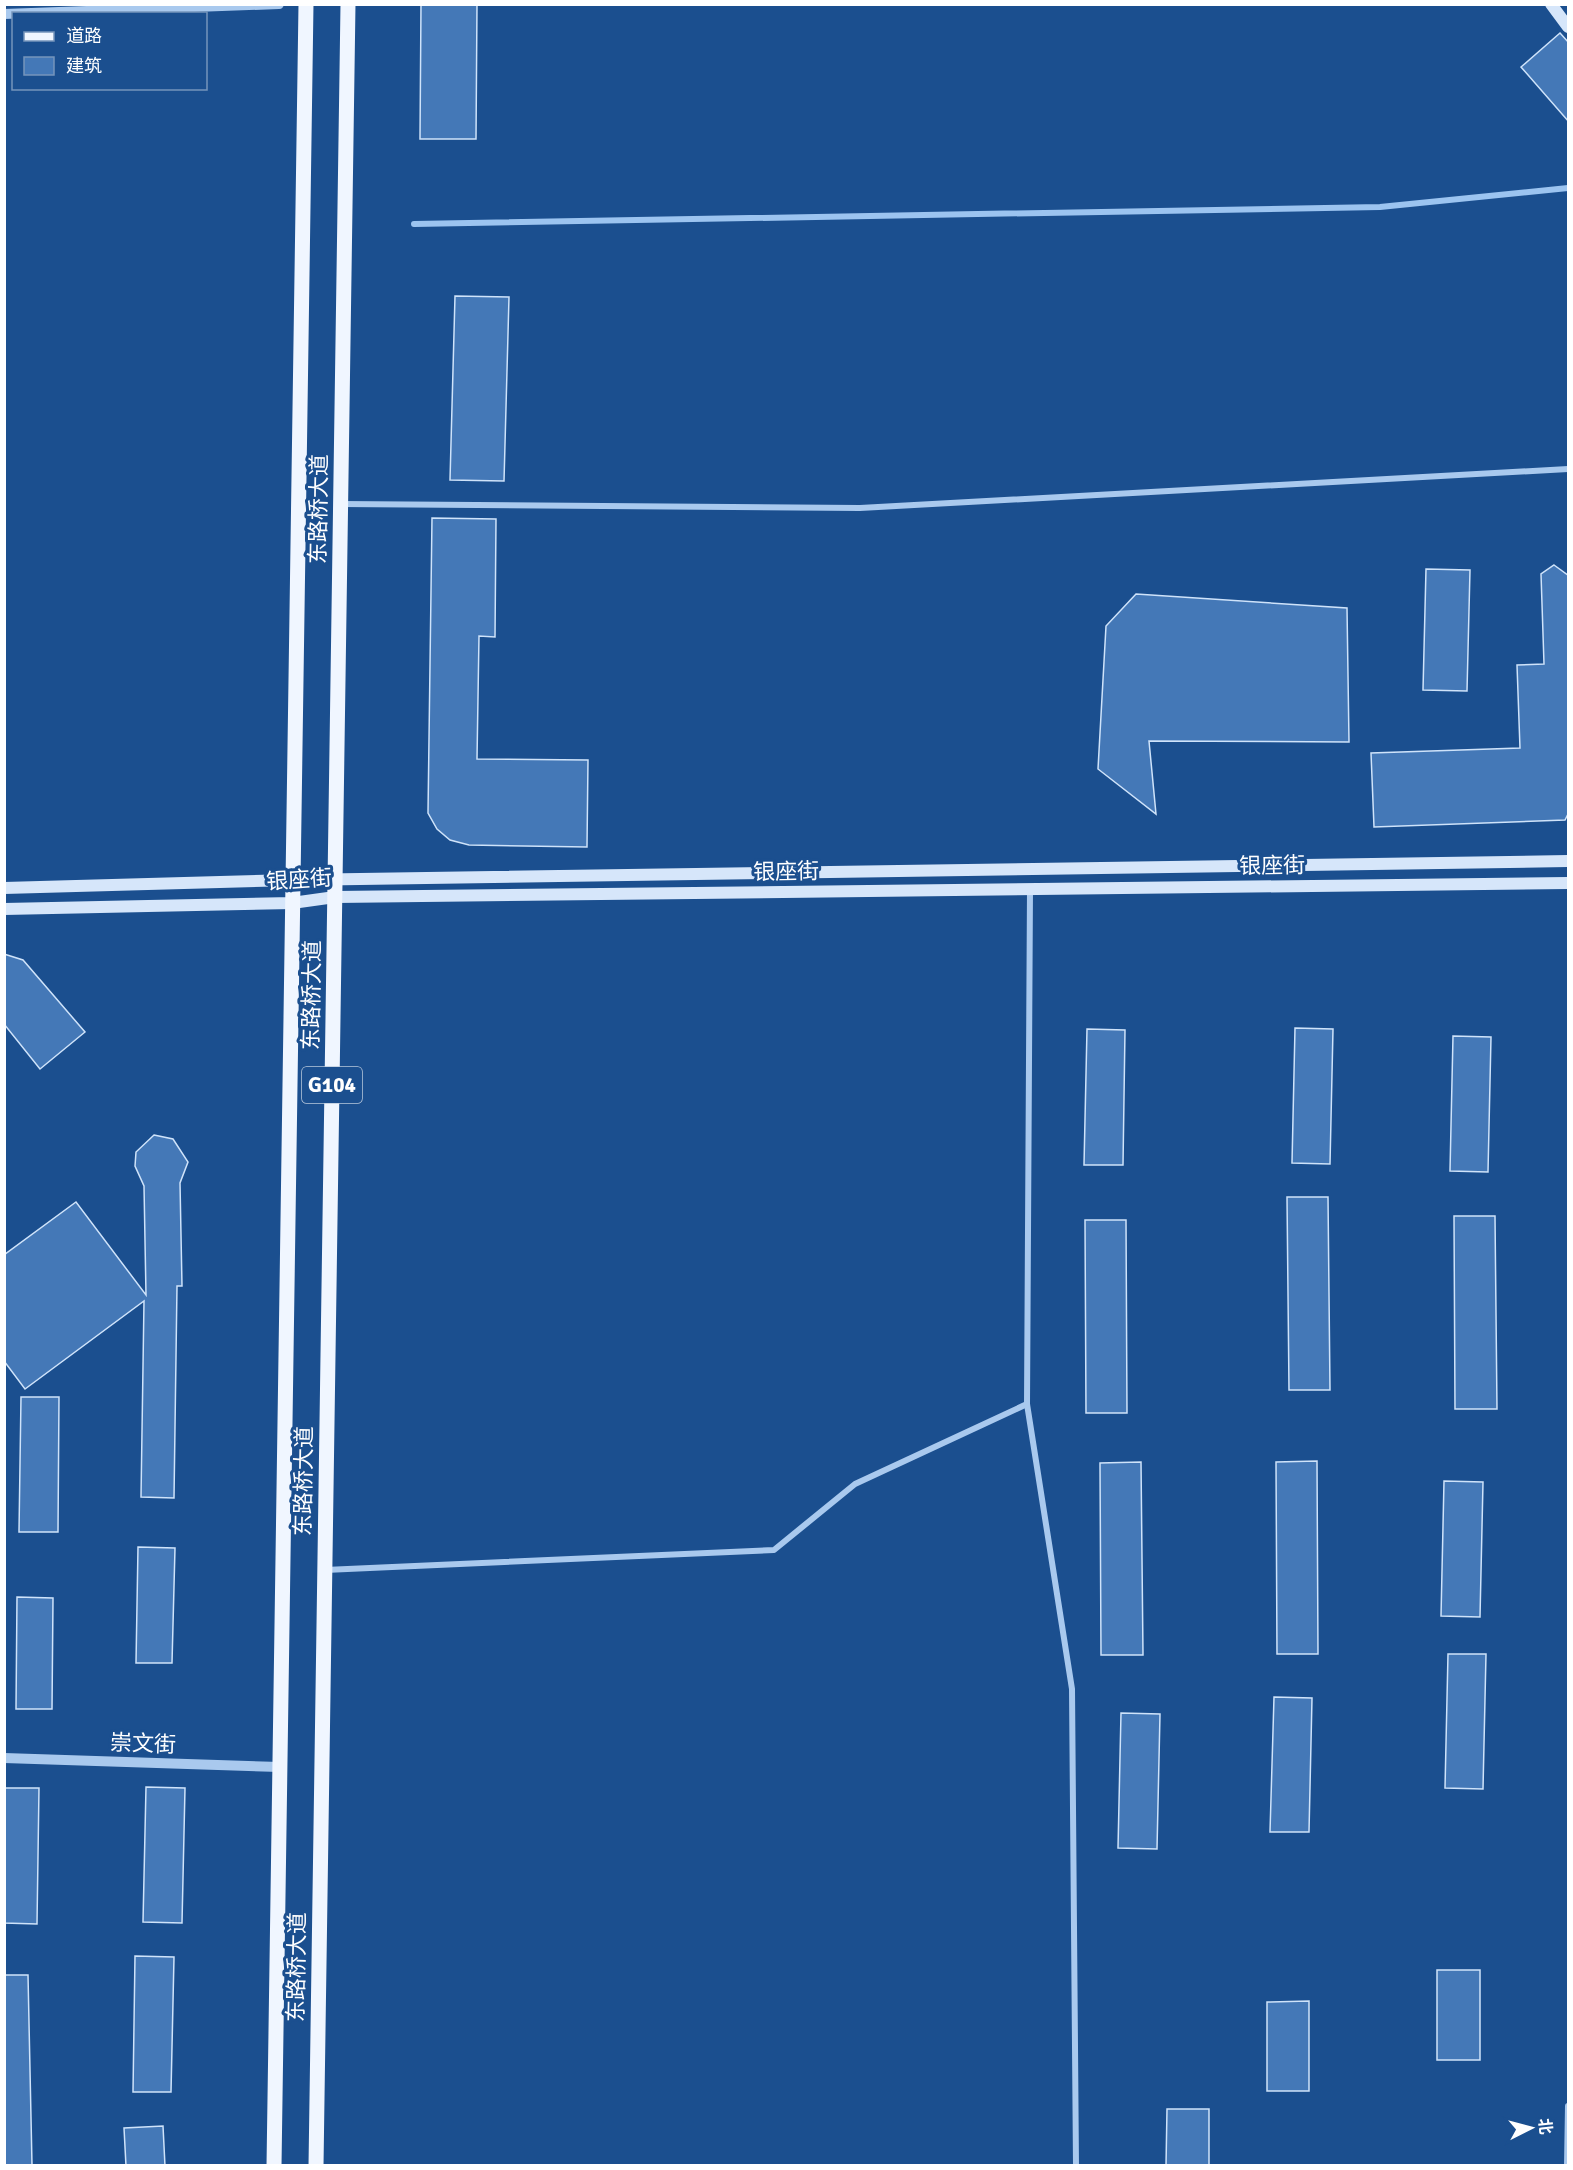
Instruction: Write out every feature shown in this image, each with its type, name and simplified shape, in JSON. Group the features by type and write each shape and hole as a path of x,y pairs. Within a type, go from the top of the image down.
{"main road":[{"name":"东路桥大道","path":"274,2166 306,4"},
{"name":"东路桥大道","path":"316,2166 348,4"},
{"path":"1551,4 1569,27"},
{"path":"4,888 335,879 1569,861"},
{"name":"银座街","path":"4,909 292,903 335,897 1569,883"}],"street":[{"path":"59,12 279,4"},
{"path":"340,504 860,508 1569,469"},
{"path":"1030,889 1027,1404 1072,1689 1076,2166"},
{"path":"324,1570 774,1550 855,1484 1027,1404"},
{"name":"崇文街","path":"4,1758 280,1767"},
{"path":"1567,2166 1569,2106"}],"building":[{"path":"421,4 477,4 476,139 420,139"},
{"path":"1560,33 1569,43 1569,122 1521,67"},
{"path":"455,296 509,297 504,481 450,480"},
{"path":"432,518 496,519 495,637 479,636 477,759 588,760 587,847 469,845 450,840 437,829 428,813"},
{"path":"1554,565 1569,576 1569,812 1565,820 1374,827 1371,753 1520,748 1517,665 1544,664 1541,574"},
{"path":"1426,569 1470,570 1467,691 1423,690"},
{"path":"1136,594 1347,608 1349,742 1149,741 1156,814 1098,769 1106,626"},
{"path":"4,954 23,960 85,1032 40,1069 4,1024"},
{"path":"1295,1028 1333,1029 1330,1164 1292,1163"},
{"path":"1087,1029 1125,1030 1123,1165 1084,1165"},
{"path":"1453,1036 1491,1037 1488,1172 1450,1171"},
{"path":"154,1135 173,1139 188,1162 180,1183 182,1286 177,1286 174,1498 141,1497 144,1301 25,1389 4,1361 4,1255 76,1202 146,1295 144,1186 135,1166 136,1152"},
{"path":"1287,1197 1328,1197 1330,1390 1289,1390"},
{"path":"1454,1216 1495,1216 1497,1409 1455,1409"},
{"path":"1085,1220 1126,1220 1127,1413 1086,1413"},
{"path":"21,1397 59,1397 58,1532 19,1532"},
{"path":"1317,1461 1318,1654 1277,1654 1276,1462"},
{"path":"1141,1462 1143,1655 1101,1655 1100,1463"},
{"path":"1444,1481 1483,1482 1480,1617 1441,1616"},
{"path":"138,1547 175,1548 172,1663 136,1663"},
{"path":"17,1597 53,1598 52,1709 16,1709"},
{"path":"1448,1654 1486,1654 1483,1789 1445,1788"},
{"path":"1274,1697 1312,1698 1309,1832 1270,1832"},
{"path":"1121,1713 1160,1714 1157,1849 1118,1848"},
{"path":"146,1787 185,1788 182,1923 143,1922"},
{"path":"4,1788 39,1788 37,1924 4,1923"},
{"path":"135,1956 174,1957 171,2092 133,2092"},
{"path":"1437,1970 1480,1970 1480,2060 1437,2060"},
{"path":"4,1975 28,1975 32,2165 4,2166"},
{"path":"1309,2001 1309,2091 1267,2091 1267,2002"},
{"path":"1167,2109 1209,2109 1209,2166 1166,2166"},
{"path":"163,2126 165,2166 126,2166 124,2128"}],"waterway":[{"path":"414,224 1380,207 1568,188"}]}
